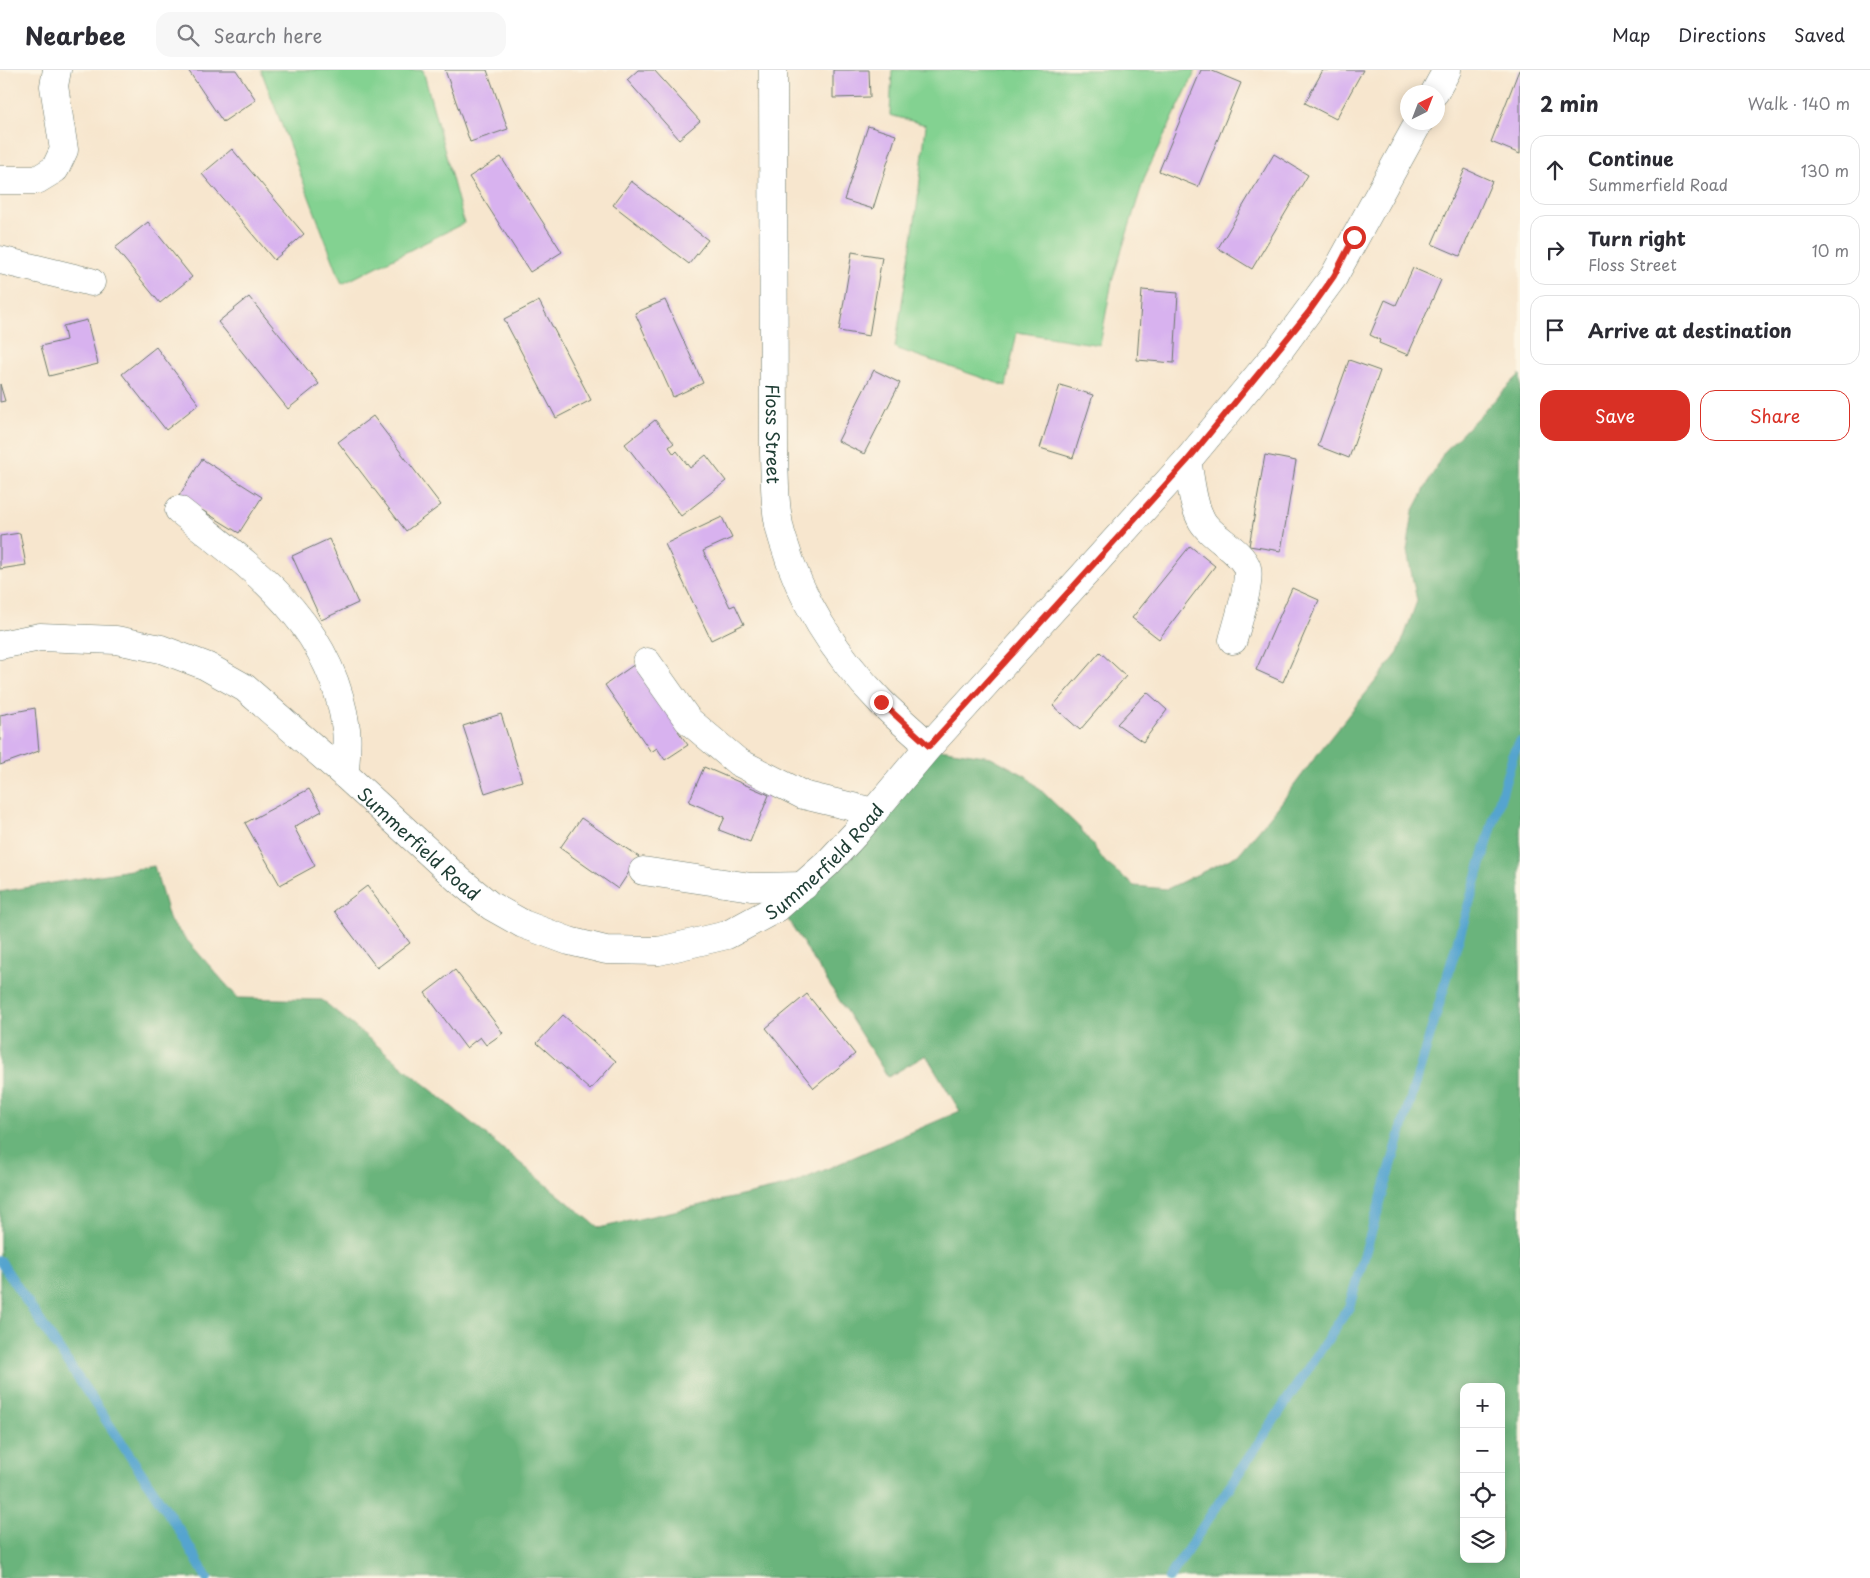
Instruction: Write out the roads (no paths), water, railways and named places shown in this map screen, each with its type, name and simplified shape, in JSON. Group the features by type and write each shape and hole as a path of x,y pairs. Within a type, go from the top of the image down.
{"street":[{"path":"0,180 37,180 55,169 64,150 54,86 57,70"},
{"name":"Floss Street","path":"772,70 774,453 776,502 782,539 803,593 816,620 835,649 881,702 929,746"},
{"path":"1439,85 1447,70"},
{"name":"Summerfield Road","path":"0,645 40,637 116,640 161,649 206,666 245,688 345,775 459,880 491,906 523,924 569,941 606,950 658,951 727,935 777,908 804,886 838,852 929,746 1187,461 1281,348 1334,276 1415,130"},
{"path":"0,260 91,282"},
{"path":"1187,461 1195,504 1202,521 1217,538 1240,558 1247,569 1247,584 1233,640"},
{"path":"179,510 270,584 299,617 323,654 336,684 346,730 345,775"},
{"path":"647,662 688,720 738,762 803,795 874,812"},
{"path":"643,871 752,887 804,886"}],"waterway":[{"path":"1169,1578 1349,1307 1514,752 1520,742"},
{"path":"0,1261 180,1531 207,1578"}]}
